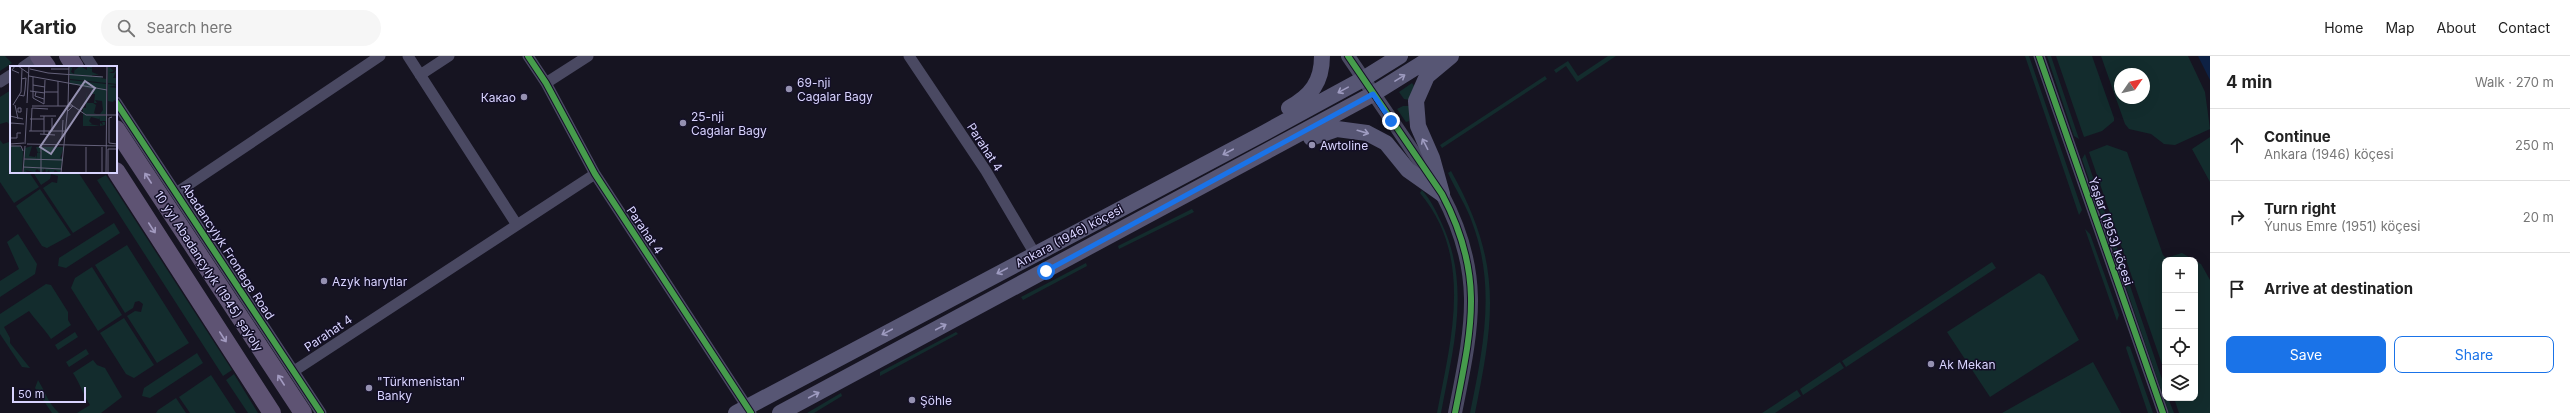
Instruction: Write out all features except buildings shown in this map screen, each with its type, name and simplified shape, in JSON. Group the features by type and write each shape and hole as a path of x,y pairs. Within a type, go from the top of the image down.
{"main road":[{"path":"39,56 46,66"},
{"path":"1264,133 1274,117 1309,95 1319,79 1322,56"},
{"name":"Ankara (1946) köçesi","path":"745,411 1035,254 1264,133 1363,79 1400,56"},
{"name":"Ankara (1946) köçesi","path":"780,413 1373,94 1434,56"},
{"path":"1442,194 1432,158 1418,126 1416,101 1427,76 1451,56"},
{"path":"1272,148 1292,148 1331,130 1351,129 1364,132 1386,143 1408,170 1442,194"},
{"name":"10 ýyl Abadançylyk (1945) şaýoly","path":"117,131 303,413"},
{"name":"10 ýyl Abadançylyk (1945) şaýoly","path":"117,173 272,413"}],"street":[{"path":"24,66 39,56"},
{"path":"176,193 380,56"},
{"path":"408,56 517,225"},
{"path":"420,75 450,56"},
{"name":"Parahat 4","path":"528,56 546,83 595,174 745,411"},
{"path":"546,83 588,56"},
{"name":"Parahat 4","path":"909,56 986,170 1035,254"},
{"path":"1348,56 1442,194 1462,236 1472,288 1471,331 1455,413"},
{"name":"Ýaşlar (1953) köçesi","path":"2039,56 2163,413"},
{"path":"74,59 91,66"},
{"path":"0,82 10,76"},
{"name":"Abadancylyk Frontage Road","path":"117,104 321,413"},
{"name":"Parahat 4","path":"294,371 595,174"}],"green space":[{"path":"0,56 5,56 12,63 0,71"},
{"path":"1608,56 1616,56 1577,82 1566,66 1556,73 1554,70 1568,61 1578,76"},
{"path":"2025,56 2029,56 2082,210 2079,215"},
{"path":"2047,56 2051,56 2079,139 2074,136"},
{"path":"2056,56 2092,56 2114,118 2114,121 2102,131 2084,137"},
{"path":"2101,56 2188,56 2205,92 2210,129 2175,145 2164,144 2151,134 2129,129 2125,124 2118,104 2150,104 2150,68 2114,68 2114,93"},
{"path":"1545,76 1547,79 1442,148 1440,145"},
{"path":"1412,83 1414,86 1410,100 1404,99 1399,92"},
{"path":"10,91 10,125 7,122 0,124 0,97"},
{"path":"1403,106 1409,106 1409,121 1406,122 1397,109"},
{"path":"2210,137 2210,182 2192,149"},
{"path":"0,140 3,144 9,142 10,144 10,173 30,173 39,187 14,203 0,182"},
{"path":"2107,145 2127,152 2163,255 2165,257 2162,257 2162,364 2089,152"},
{"path":"2085,154 2162,379 2162,393 2082,159"},
{"path":"1451,171 1479,233 1486,262 1490,289 1490,317 1487,347 1475,413 1470,413 1483,342 1486,296 1484,272 1480,249 1473,225 1468,211 1448,173"},
{"path":"34,173 79,173 105,213 73,233 43,188 52,182 57,183 58,176 51,174 50,179 41,185"},
{"path":"106,175 232,370 223,376 97,180"},
{"path":"40,189 71,235 47,248 42,246 16,206"},
{"path":"1422,190 1436,211 1451,247 1456,271 1458,294 1454,341 1441,413 1437,413 1452,328 1454,300 1453,271 1447,244 1437,218 1420,193"},
{"path":"1192,209 1194,212 1119,249 1118,246"},
{"path":"114,223 120,233 66,268 58,266 59,258"},
{"path":"2085,229 2090,234 2119,315 2117,321"},
{"path":"18,234 37,264 35,274 0,297 0,281 19,269 7,242"},
{"path":"127,245 189,343 157,363 127,316 135,311 141,312 143,304 139,301 135,302 133,308 125,313 95,265"},
{"path":"2182,253 2189,257 2169,257"},
{"path":"1992,262 1996,268 1846,367 1842,361"},
{"path":"2198,262 2201,264 2210,280 2210,413 2179,413 2175,401 2198,401"},
{"path":"1086,263 1087,266 1023,300 1021,297"},
{"path":"92,267 122,315 98,331 71,288 75,278"},
{"path":"2039,273 2044,276 2079,340 1990,397 1947,332"},
{"path":"46,284 51,285 68,312 68,320 71,325 51,339 29,311 4,327 10,338 10,343 30,368 22,367 0,334 0,314"},
{"path":"124,318 154,365 134,378 126,374 100,333"},
{"path":"75,332 78,337 58,350 55,345"},
{"path":"956,332 958,334 880,376 880,372"},
{"path":"2127,346 2130,347 2153,413 2148,413 2126,348"},
{"path":"86,349 89,354 69,367 66,362"},
{"path":"197,353 203,363 150,398 142,396 144,388"},
{"path":"93,360 97,365 105,368 122,397 101,413 77,413 90,405 73,373"},
{"path":"1840,362 1844,368 1803,395 1800,389"},
{"path":"2093,362 2121,413 2002,413"},
{"path":"234,374 258,413 248,413 226,380"},
{"path":"211,375 236,413 190,413 179,397"},
{"path":"38,380 49,401 59,413 52,413 35,388"},
{"path":"1797,390 1801,396 1775,413 1762,413"},
{"path":"841,393 842,396 814,413 807,413"},
{"path":"176,398 186,413 156,413 158,410"},
{"path":"2165,401 2169,401 2174,413 2169,413"}],"water":[{"path":"2198,56 2210,56 2210,80"}],"cycle path":[{"path":"528,56 546,83 595,174 751,413"},
{"path":"1348,56 1442,194 1456,223 1465,250 1471,302 1470,327 1455,413"},
{"path":"2039,56 2163,413"},
{"path":"117,104 321,413"}],"place":[{"name":"69-nji Cagalar Bagy","path":"789,89"},
{"name":"Какао","path":"524,97"},
{"name":"25-nji Cagalar Bagy","path":"683,123"},
{"name":"Awtoline","path":"1312,145"},
{"name":"Azyk harytlar","path":"324,281"},
{"name":"Ak Mekan","path":"1931,364"},
{"name":"\"Türkmenistan\" Banky","path":"369,388"},
{"name":"Şöhle","path":"912,400"}],"route":[{"path":"1046,271 1373,94 1391,121"}]}
